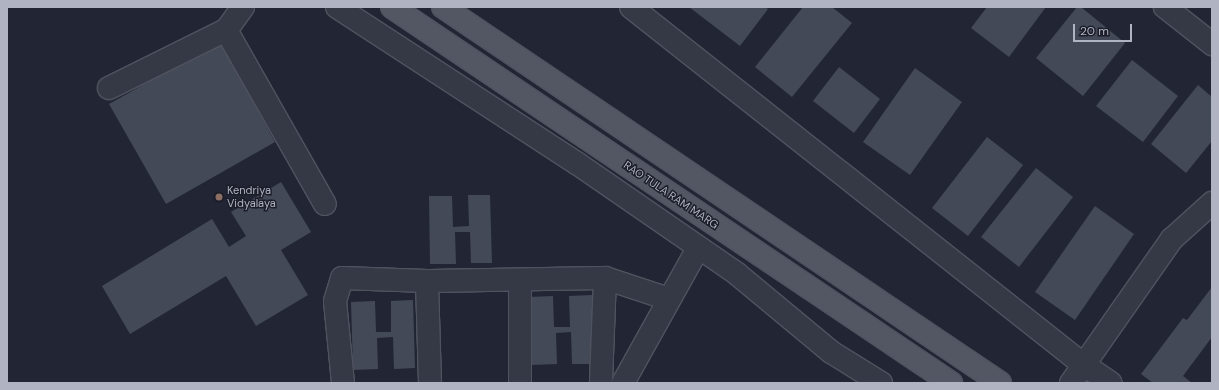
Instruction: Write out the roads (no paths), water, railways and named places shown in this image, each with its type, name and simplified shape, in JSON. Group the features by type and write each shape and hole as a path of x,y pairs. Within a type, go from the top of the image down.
{"main road":[{"name":"RAO TULA RAM MARG","path":"392,7 951,383"},
{"path":"443,7 1000,383"}],"street":[{"path":"109,88 226,30 243,7"},
{"path":"337,7 464,92 546,142 736,273 831,352 880,383"},
{"path":"631,7 1084,364 1111,383"},
{"path":"1165,7 1212,44"},
{"path":"226,30 325,204"},
{"path":"1072,383 1172,239 1207,215"},
{"path":"623,383 698,248"},
{"path":"736,273 751,249"},
{"path":"343,383 335,301 342,278 427,281 605,278 669,299"},
{"path":"601,383 605,278"},
{"path":"520,280 520,383"},
{"path":"427,281 430,383"}],"place":[{"name":"Kendriya Vidyalaya","path":"219,197"}]}
